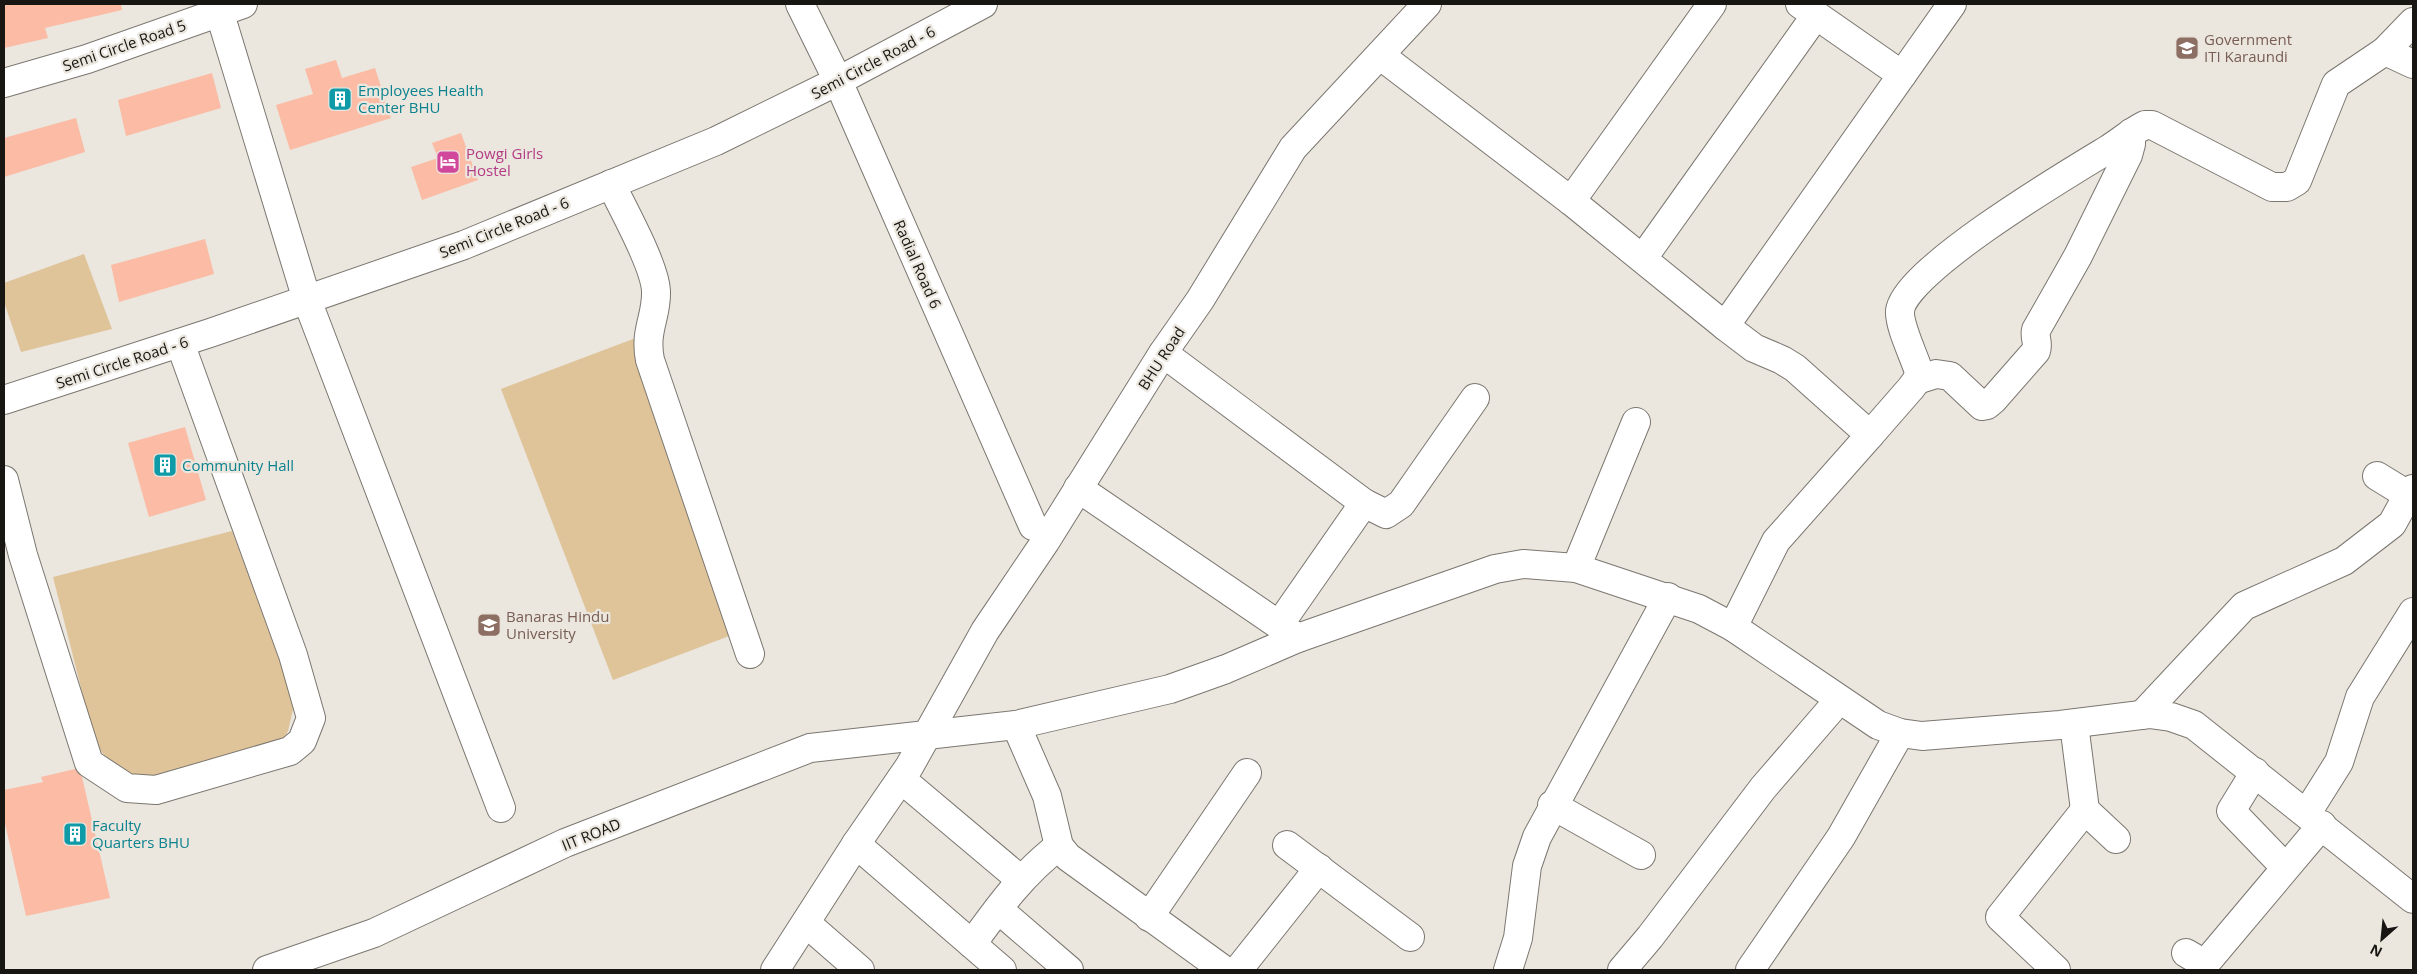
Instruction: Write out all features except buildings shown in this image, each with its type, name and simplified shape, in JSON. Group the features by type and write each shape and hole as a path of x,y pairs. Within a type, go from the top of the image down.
{"street":[{"name":"Radial Road 6","path":"800,4 838,81 1033,526"},
{"name":"Semi Circle Road - 6","path":"4,400 180,343 464,245 716,141 838,81 983,4"},
{"name":"BHU Road","path":"775,970 900,779 985,632 1045,542 1163,353 1200,300 1293,148 1381,56 1427,4"},
{"path":"1571,201 1712,4"},
{"path":"1725,326 1952,4"},
{"path":"226,7 307,300 501,808"},
{"name":"Semi Circle Road 5","path":"4,83 87,59 226,7"},
{"path":"1643,258 1808,9 1902,75"},
{"path":"1733,627 1776,541 1870,436 1917,380 1919,372 1901,321 1900,311 1903,301 1911,289 1964,242 2145,125 2152,125 2272,187 2287,187 2297,181 2336,84 2386,51 2413,22"},
{"path":"2386,51 2413,64"},
{"path":"1381,56 1571,201 1754,348 1795,368 1870,436"},
{"path":"1917,380 1944,374 1950,376 1982,406 1988,406 2036,351 2038,345 2034,335 2036,330 2078,256 2128,155 2131,133"},
{"path":"611,184 652,272 656,291 647,343 650,360 750,654"},
{"path":"4,480 24,555 89,763 100,768 128,788 156,790 290,751 302,740 311,718 293,655 180,343"},
{"path":"1163,353 1364,503 1386,514 1402,504 1476,398"},
{"path":"1576,568 1636,422"},
{"path":"2142,715 2244,606 2344,562 2392,524 2410,492 2377,476"},
{"path":"1078,488 1288,631 1364,503"},
{"name":"IIT ROAD","path":"267,970 374,933 565,843 810,748 1016,725 1170,688 1226,669 1288,631 1495,569 1523,564 1576,568 1668,597 1699,609 1733,627 1878,725 1900,733 1922,736 2074,724 2142,715 2171,717 2194,725 2413,899"},
{"path":"1508,970 1518,938 1526,866 1537,837 1552,805 1620,687 1668,597"},
{"path":"2186,953 2205,964 2286,868 2314,819 2339,762 2360,697 2413,612"},
{"path":"1622,970 1650,937 1763,788 1839,700"},
{"path":"2074,724 2085,810 2116,839"},
{"path":"1016,725 1047,796 1059,846 1068,857 1224,970"},
{"path":"1750,970 1841,837 1900,733"},
{"path":"2255,772 2231,811 2286,868"},
{"path":"1149,917 1247,773"},
{"path":"900,779 1021,880"},
{"path":"1552,805 1641,855"},
{"path":"2056,970 2000,917 2085,810"},
{"path":"856,844 1002,970"},
{"path":"1287,845 1410,937"},
{"path":"972,944 1021,880 1042,859 1059,846"},
{"path":"1238,970 1319,868"},
{"path":"998,909 1069,970"},
{"path":"806,923 860,970"}],"shaded area":[{"path":"84,254 112,329 21,352 4,302 4,283"},
{"path":"641,336 753,627 613,680 501,389"},
{"path":"232,531 295,701 288,731 282,742 139,785 110,763 95,743 53,577"}],"place":[{"name":"Government ITI Karaundi","path":"2187,48"},
{"name":"Employees Health Center BHU","path":"340,99"},
{"name":"Powgi Girls Hostel","path":"448,162"},
{"name":"Community Hall","path":"165,465"},
{"name":"Banaras Hindu University","path":"489,625"},
{"name":"Faculty Quarters BHU","path":"75,834"}]}
